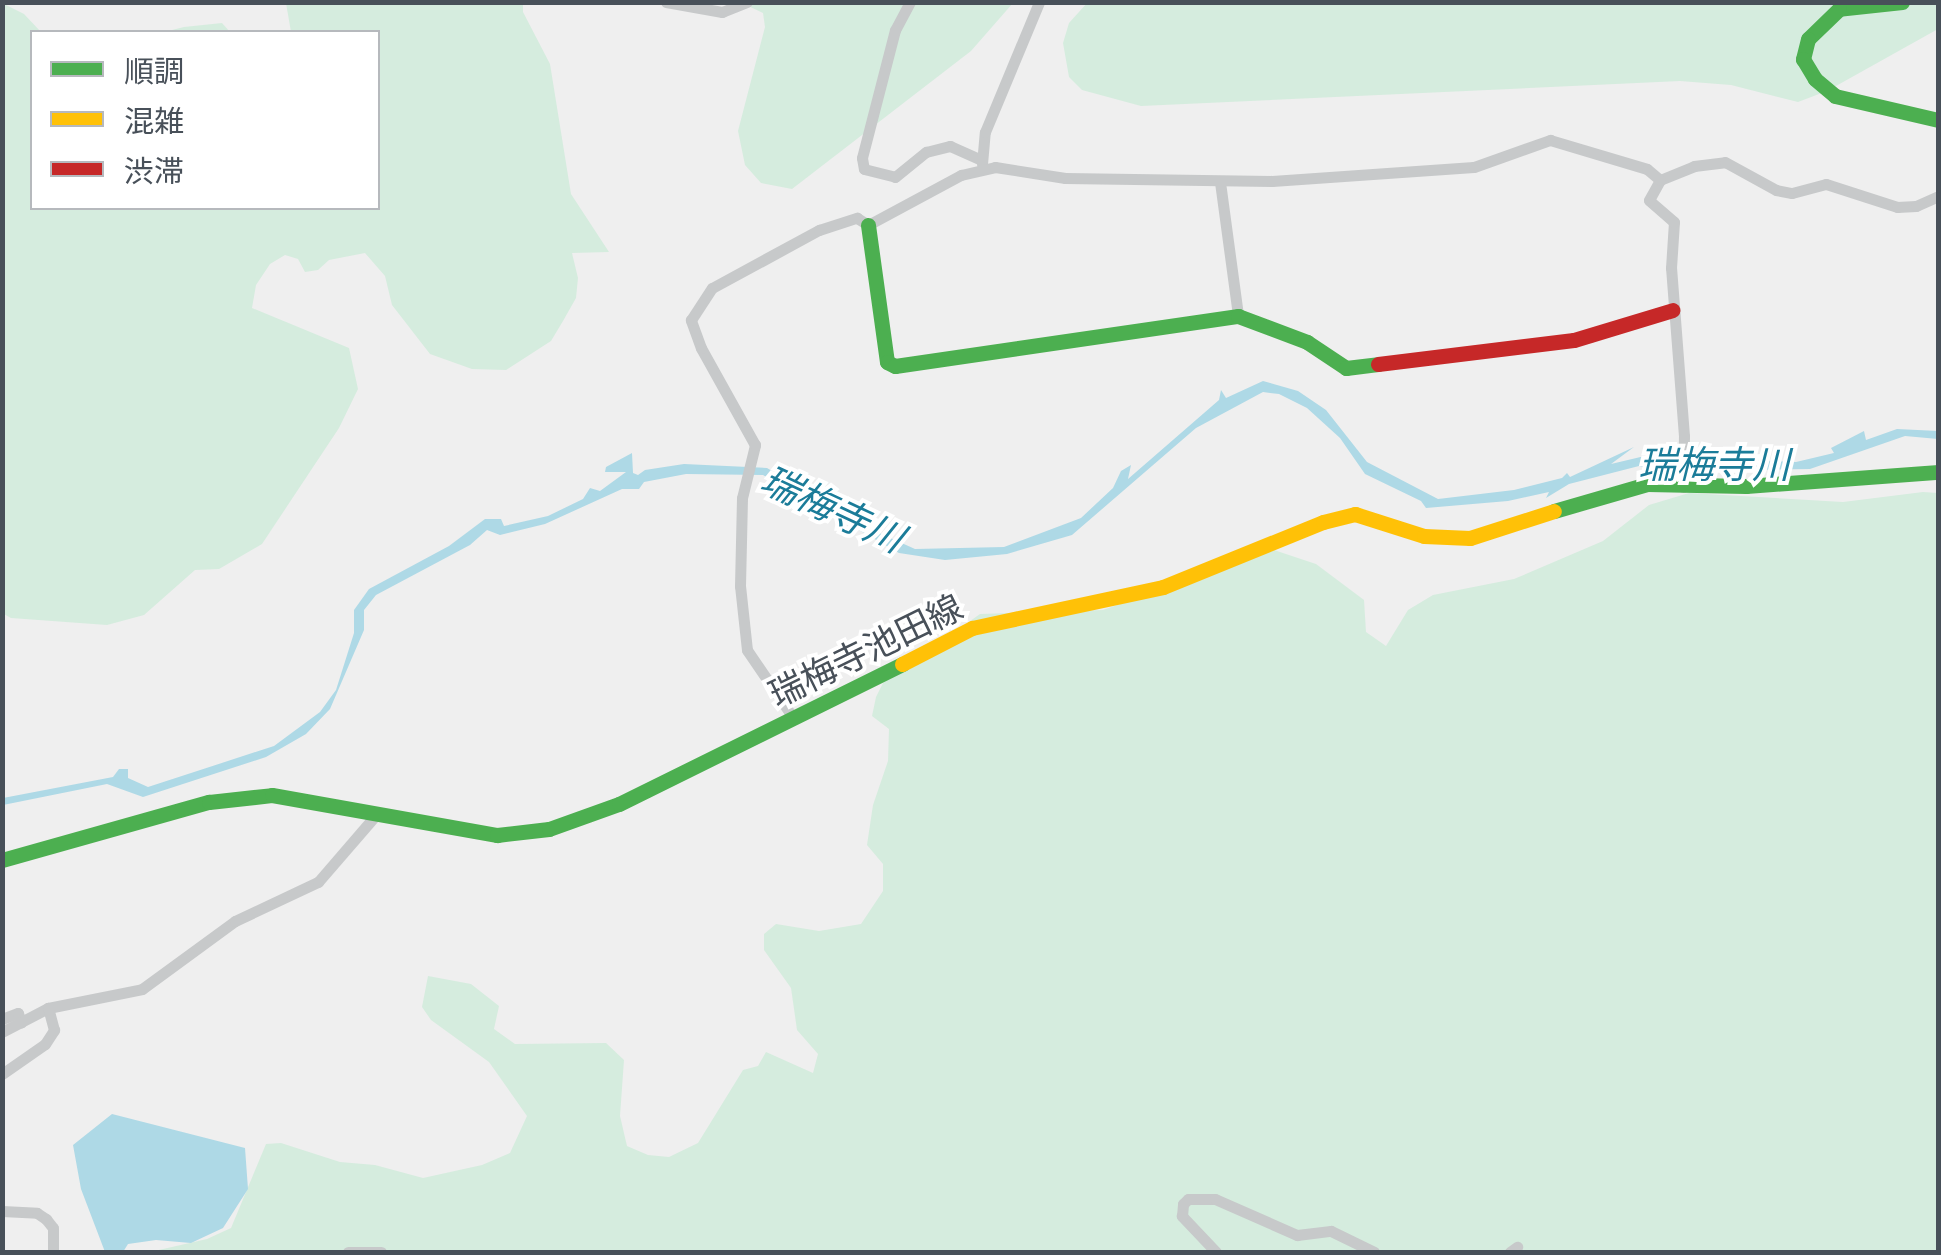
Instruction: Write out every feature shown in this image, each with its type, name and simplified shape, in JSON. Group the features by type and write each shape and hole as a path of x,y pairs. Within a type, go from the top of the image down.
{"main road":[{"path":"1902,2 1840,9 1808,38 1803,59 1815,78 1835,96 1938,120"},
{"path":"868,225 887,362 895,366 1238,316 1307,342 1346,368 1574,340 1673,310"},
{"name":"瑞梅寺池田線","path":"2,860 209,802 272,794 375,816 497,834 548,828 619,804 972,628 1163,587 1323,522 1356,514 1424,536 1470,538 1624,488 1938,472"}],"street":[{"path":"666,2 722,12 747,2"},
{"path":"910,2 890,48 862,158 864,169 895,176 926,152 950,146 982,164 1065,178 1220,182 1474,166 1550,140 1647,168 1660,180"},
{"path":"982,164 984,132 1039,2"},
{"path":"1682,487 1684,444 1673,310 1674,222 1649,200 1660,180 1694,166 1725,162 1776,190 1792,193 1826,184 1897,207 1916,206 1938,196"},
{"path":"794,719 747,650 740,586 744,488 755,445 701,348 691,320 694,310 712,288 820,230 858,218 868,225 982,164"},
{"path":"1220,182 1238,316"},
{"path":"2,1032 48,1008 142,989 236,921 289,892 318,882 375,816"},
{"path":"2,1074 46,1044 54,1030 48,1008"},
{"path":"2,1019 18,1013 22,1023"},
{"path":"1216,1252 1182,1216 1182,1204 1188,1198 1215,1199 1298,1235 1331,1231 1374,1252"},
{"path":"2,1211 37,1213 46,1219 53,1228 53,1252"},
{"path":"348,1252 381,1252"}],"green space":[{"path":"1088,2 1938,3 1938,29 1827,91 1798,102 1731,85 1680,81 1141,106 1082,90 1069,77 1063,43 1069,23"},
{"path":"2,3 24,14 39,30 30,30 30,210 380,210 380,30 291,30 286,3 523,3 523,12 550,64 571,194 609,252 572,253 578,278 576,298 551,341 506,370 472,369 430,354 392,305 385,276 365,253 329,260 318,270 305,272 298,259 285,255 270,264 256,285 252,308 349,348 358,389 339,428 262,544 219,569 195,570 144,615 107,625 11,618 2,613"},
{"path":"742,3 1013,3 971,51 792,189 761,183 745,165 738,131 765,27 763,13"},
{"path":"222,23 228,30 172,30"},
{"path":"1689,493 1843,502 1938,493 1938,1252 150,1252 207,1239 231,1228 266,1144 281,1143 340,1162 375,1165 423,1178 482,1165 510,1153 527,1116 489,1062 431,1020 422,1007 428,976 471,984 499,1006 494,1029 515,1044 606,1043 624,1060 620,1116 627,1146 648,1155 669,1157 698,1143 743,1070 758,1066 766,1052 813,1073 818,1054 797,1030 791,988 764,950 764,934 776,924 819,931 861,924 883,891 883,864 867,845 873,805 888,761 889,729 872,716 876,697 883,683 980,614 1103,610 1274,550 1316,564 1364,600 1366,632 1386,646 1408,610 1433,595 1514,579 1603,541 1649,505"}],"water":[{"name":"瑞梅寺川","path":"1263,381 1298,391 1326,410 1367,462 1438,499 1514,490 1562,478 1567,473 1570,477 1634,447 1611,464 1649,455 1796,462 1834,453 1831,448 1864,431 1866,440 1897,429 1938,431 1938,439 1905,436 1810,469 1655,471 1639,466 1569,484 1546,498 1549,492 1508,501 1426,508 1421,501 1365,474 1340,438 1307,408 1279,394 1263,392 1196,428 1072,535 1007,554 945,560 899,553 763,475 686,474 644,482 639,489 622,489 545,524 500,535 487,530 470,545 376,595 364,610 364,630 330,709 306,734 266,757 143,797 107,784 3,805 3,798 113,777 119,769 128,769 128,778 148,787 274,746 320,712 336,690 354,633 354,610 369,589 449,546 485,519 501,519 504,526 548,516 583,499 590,488 600,491 626,472 605,472 606,467 632,453 633,473 638,475 645,470 684,464 767,468 866,527 915,549 1004,547 1081,518 1113,488 1121,471 1131,465 1128,479 1219,400 1221,390 1226,398"},
{"path":"112,1114 245,1148 248,1189 223,1228 191,1243 156,1240 128,1244 123,1252 105,1252 81,1189 73,1145"}],"traffic: fast":[{"path":"1902,2 1839,9 1808,39 1803,59 1815,79 1835,96 1938,120"},
{"path":"868,225 887,362 895,366 1238,316 1307,342 1346,368 1378,364"},
{"path":"1554,511 1647,484 1746,486 1938,472"},
{"path":"2,860 209,802 272,795 497,835 549,829 619,804 902,664"}],"traffic: slow":[{"path":"902,664 972,628 1163,587 1323,522 1355,514 1424,536 1470,538 1554,511"}],"traffic: jam":[{"path":"1378,364 1574,340 1673,310"}]}
